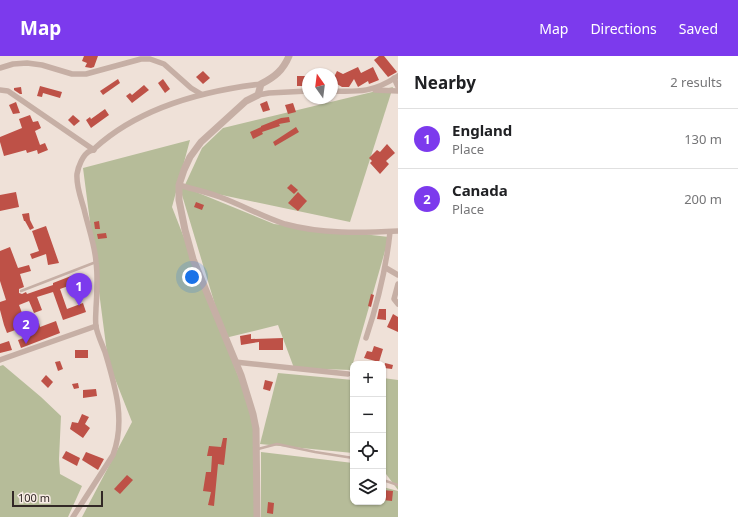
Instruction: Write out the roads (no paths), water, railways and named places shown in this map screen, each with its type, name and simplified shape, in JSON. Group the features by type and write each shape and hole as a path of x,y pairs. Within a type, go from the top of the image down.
{"street":[{"path":"73,517 113,455 119,433 118,402 114,380 96,326 96,262 78,189 77,173 81,162 89,151 94,150 100,144 131,123 163,106 201,94 261,84 279,73 284,67 289,56"},
{"path":"0,68 13,64 26,63 42,65 72,74 86,74 141,59 150,59 164,64 191,88 201,94"},
{"path":"370,90 387,83 396,77 398,87"},
{"path":"258,95 261,84"},
{"path":"0,90 8,91 94,150"},
{"path":"257,517 257,449 256,429 253,414 244,382 193,259 179,200 179,185 190,157 201,142 246,101 268,92 302,91"},
{"path":"338,91 398,91"},
{"path":"179,185 219,197 285,224 330,231 368,233 398,231"},
{"path":"366,338 377,306 386,268 390,232"},
{"path":"386,268 398,275"},
{"path":"398,284 394,299 398,304"},
{"path":"0,360 96,326"},
{"path":"236,362 348,374"}],"lane":[{"path":"21,291 96,262"},
{"path":"257,449 277,444 350,458"},
{"path":"386,481 398,485"}],"place":[{"name":"England","path":"79,306"},
{"name":"Canada","path":"26,344"}]}
